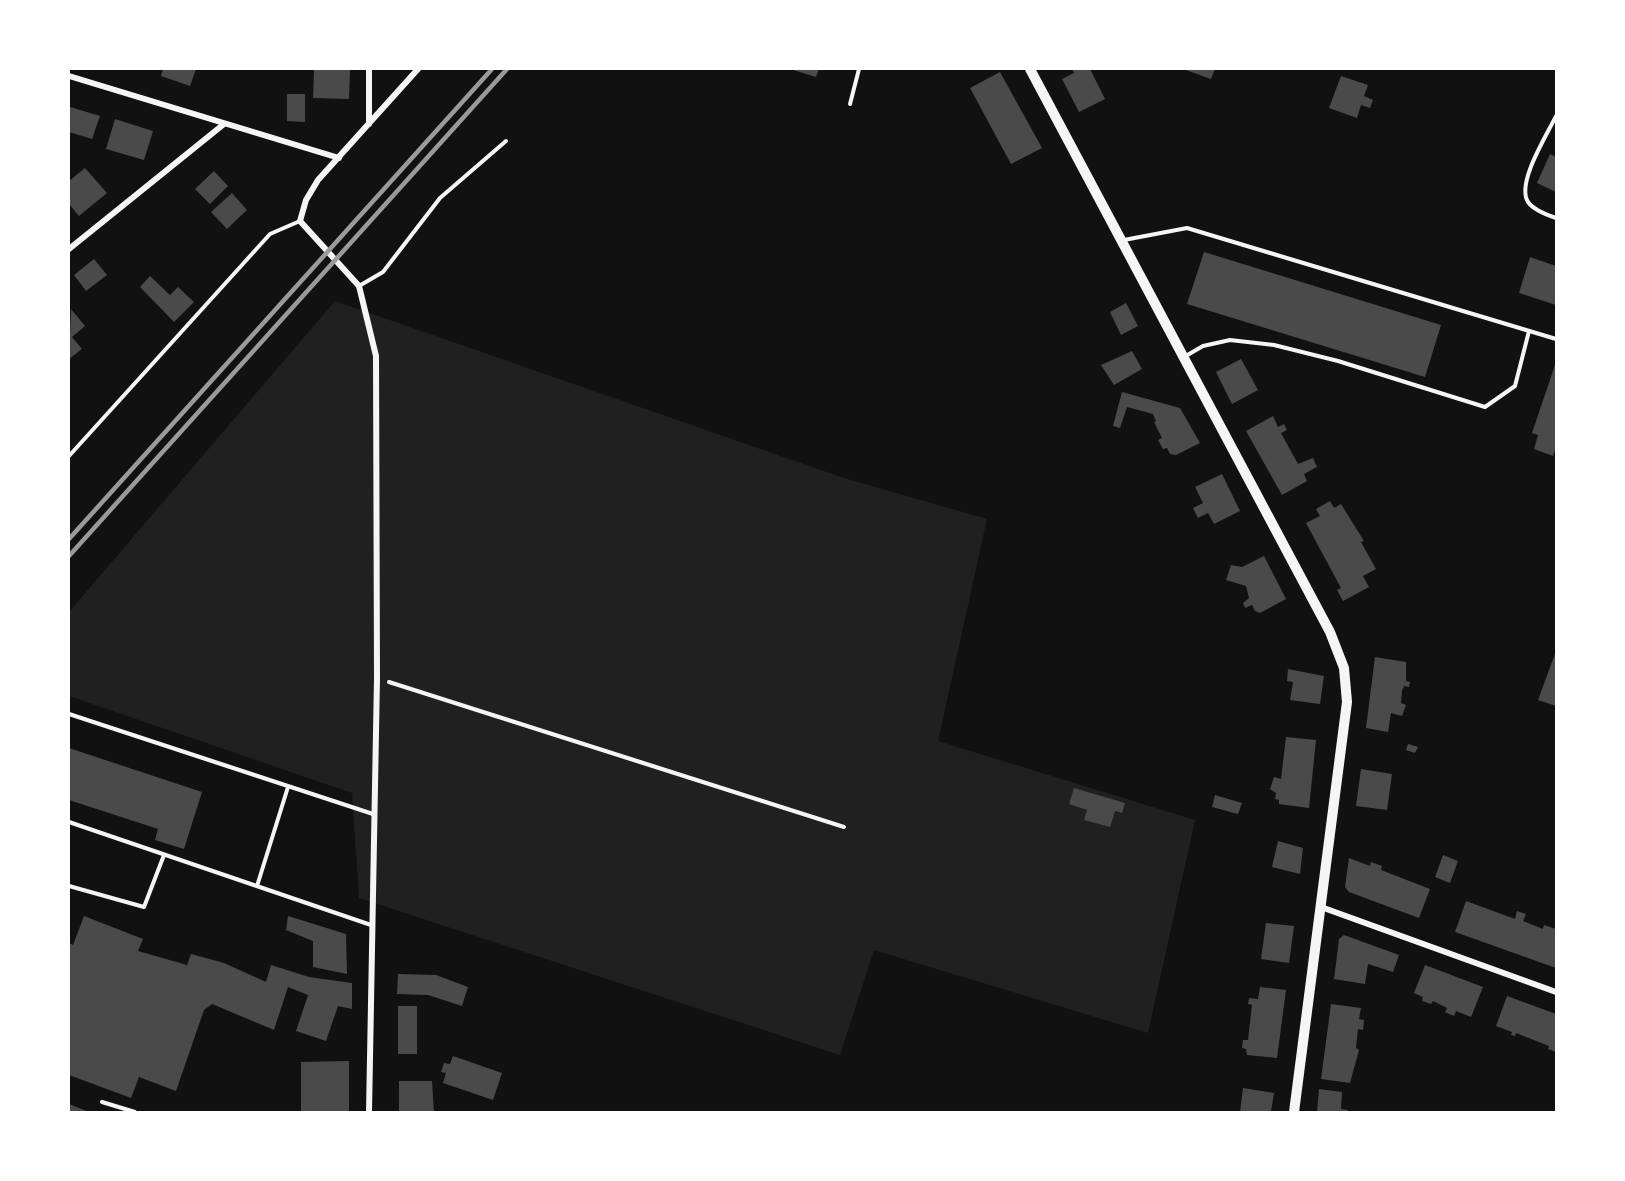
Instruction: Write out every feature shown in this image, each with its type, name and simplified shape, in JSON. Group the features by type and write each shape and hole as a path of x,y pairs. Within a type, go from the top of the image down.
{"street":[{"path":"369,69 369,124"},
{"path":"369,1112 377,678 376,356 359,286 300,221 306,200 318,180 418,69"},
{"path":"1030,69 1330,632 1344,668 1347,702 1294,1112"},
{"path":"69,76 339,158"},
{"path":"69,249 224,124"},
{"path":"1321,907 1556,992"}],"lane":[{"path":"850,104 859,69"},
{"path":"359,286 383,272 440,198 506,141"},
{"path":"69,456 270,234 300,221"},
{"path":"1122,241 1187,228 1556,339"},
{"path":"1183,358 1203,346 1230,340 1274,345 1338,361 1485,407 1515,386 1529,331"},
{"path":"69,714 373,814"},
{"path":"257,886 288,787"},
{"path":"69,822 371,925"},
{"path":"69,886 144,907 164,855"},
{"path":"102,1102 135,1112"}],"path":[{"path":"1556,116 1525,180 1529,204 1556,218"},
{"path":"377,678 844,827"}],"shaded area":[{"path":"335,301 844,478 987,519 938,741 1195,820 1148,1033 874,950 840,1055 359,898 352,793 69,696 69,612"}],"building":[{"path":"163,69 196,69 190,86 161,76"},
{"path":"314,69 350,69 349,99 313,98"},
{"path":"790,69 819,69 816,77"},
{"path":"1072,69 1090,69 1105,99 1079,112 1062,79 1074,73"},
{"path":"1183,69 1215,69 1211,79"},
{"path":"1000,72 1042,148 1011,164 970,88"},
{"path":"1341,76 1368,85 1364,96 1373,100 1370,108 1361,105 1357,118 1329,108"},
{"path":"287,94 305,94 305,122 287,121"},
{"path":"70,107 100,116 92,139 69,132"},
{"path":"115,119 153,131 144,160 106,149"},
{"path":"1550,154 1556,157 1556,192 1537,183"},
{"path":"85,168 107,193 79,216 69,204 69,181"},
{"path":"214,171 228,186 210,204 195,189"},
{"path":"232,193 247,210 227,229 211,212"},
{"path":"1204,252 1441,325 1425,377 1187,304"},
{"path":"1530,257 1556,266 1556,305 1519,293"},
{"path":"94,259 107,275 86,291 74,275"},
{"path":"150,276 170,295 178,287 194,302 174,322 140,287"},
{"path":"1126,303 1138,326 1121,335 1110,312"},
{"path":"71,309 85,326 72,337 82,349 69,359"},
{"path":"1132,351 1142,369 1114,385 1101,365"},
{"path":"1241,359 1258,390 1232,404 1216,372"},
{"path":"1556,362 1556,448 1553,456 1534,449 1538,435 1532,433"},
{"path":"1122,392 1180,408 1200,443 1176,455 1170,454 1167,448 1163,449 1158,440 1162,438 1154,422 1156,421 1153,414 1127,407 1120,428 1113,426"},
{"path":"1273,416 1278,427 1284,424 1287,430 1281,433 1298,464 1313,458 1317,467 1304,474 1307,481 1282,495 1246,431"},
{"path":"1222,474 1240,511 1214,524 1208,513 1198,518 1193,508 1203,503 1195,487"},
{"path":"1330,501 1334,508 1341,504 1364,541 1361,542 1376,569 1363,576 1369,587 1343,601 1337,590 1341,588 1306,523 1320,516 1316,509"},
{"path":"1264,556 1286,599 1260,613 1255,611 1252,605 1245,608 1243,603 1249,598 1246,586 1226,580 1231,565 1242,567"},
{"path":"1556,651 1556,706 1538,700"},
{"path":"1375,657 1406,662 1406,681 1410,682 1409,687 1404,686 1402,691 1401,703 1406,705 1402,716 1391,713 1388,732 1366,728"},
{"path":"1288,669 1324,676 1320,704 1290,700 1293,682 1287,681"},
{"path":"1286,737 1316,740 1309,808 1279,804 1279,800 1275,799 1276,793 1270,789 1274,777 1281,779"},
{"path":"1408,744 1418,747 1415,753 1406,750"},
{"path":"69,748 202,792 184,849 155,840 158,829 69,800"},
{"path":"1361,769 1392,774 1387,810 1356,806"},
{"path":"1074,788 1125,803 1122,813 1115,811 1110,827 1084,820 1087,810 1069,804"},
{"path":"1215,795 1242,803 1238,814 1212,807"},
{"path":"1278,841 1303,848 1300,874 1272,867"},
{"path":"1443,855 1458,861 1450,883 1435,877"},
{"path":"1349,858 1370,866 1371,862 1382,866 1381,870 1430,889 1419,918 1349,892 1345,887"},
{"path":"1466,901 1515,919 1517,911 1526,914 1523,921 1543,929 1544,925 1556,929 1556,968 1455,932"},
{"path":"84,916 143,939 138,951 187,965 191,954 224,963 266,982 271,965 309,977 352,983 352,1009 338,1006 326,1041 296,1031 308,995 288,987 274,1030 212,1004 204,1010 176,1091 139,1077 131,1098 69,1075 69,943 73,945"},
{"path":"288,916 346,934 347,974 313,967 313,941 286,930"},
{"path":"1266,923 1294,926 1289,963 1261,959"},
{"path":"1344,935 1399,955 1393,972 1368,964 1365,984 1334,979 1339,939"},
{"path":"1425,965 1483,987 1471,1017 1456,1011 1454,1016 1445,1012 1447,1008 1433,1001 1431,1004 1422,1001 1423,997 1414,993"},
{"path":"398,974 436,975 468,987 462,1006 428,995 397,994"},
{"path":"1260,987 1286,990 1277,1058 1247,1055 1246,1049 1242,1048 1243,1040 1248,1040 1252,1005 1248,1004 1249,998 1258,999"},
{"path":"1507,996 1556,1014 1556,1052 1548,1049 1549,1046 1516,1033 1515,1036 1511,1035 1512,1032 1496,1026"},
{"path":"1331,1004 1361,1008 1359,1019 1364,1020 1363,1030 1358,1029 1356,1048 1359,1050 1350,1083 1321,1079"},
{"path":"398,1006 417,1006 417,1054 398,1054"},
{"path":"453,1056 502,1073 493,1100 443,1083 446,1073 441,1072 444,1063 450,1064"},
{"path":"349,1061 349,1112 301,1112 301,1062"},
{"path":"399,1081 432,1081 434,1112 399,1112"},
{"path":"1243,1088 1274,1093 1271,1112 1240,1112"},
{"path":"1319,1089 1342,1092 1341,1109 1348,1110 1347,1112 1317,1112"},
{"path":"69,1104 89,1112 69,1112"}],"railway":[{"path":"69,539 492,69"},
{"path":"69,556 507,69"}]}
